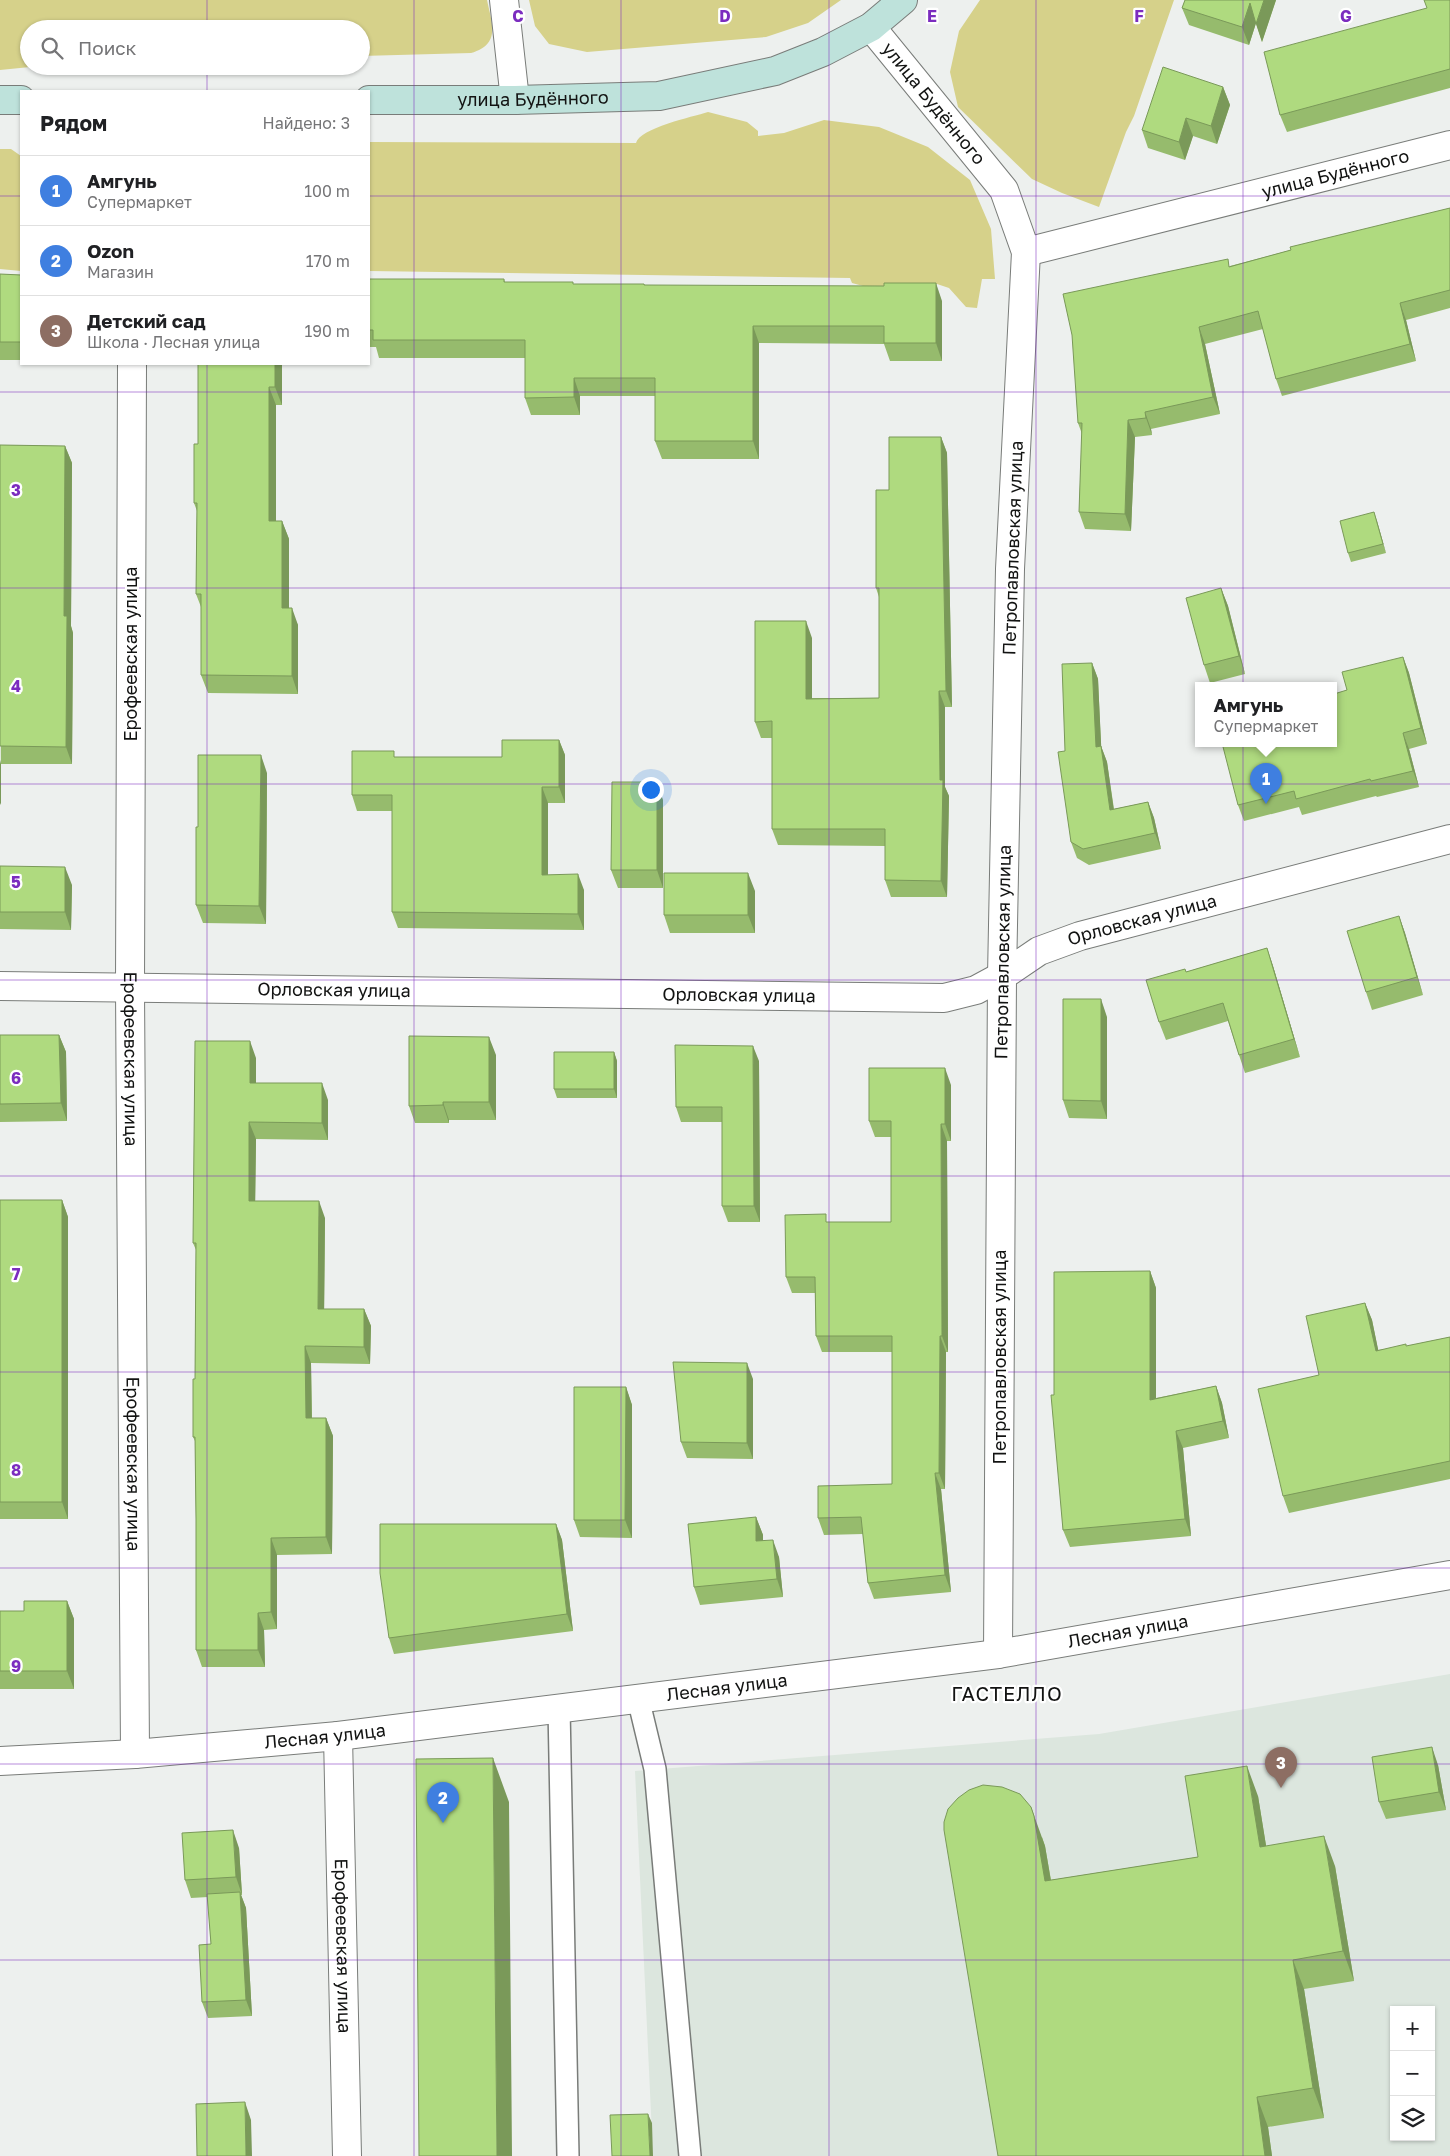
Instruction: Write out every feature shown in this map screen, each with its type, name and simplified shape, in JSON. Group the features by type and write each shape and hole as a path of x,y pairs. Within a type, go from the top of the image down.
{"main road":[{"path":"871,27 903,0"},
{"name":"улица Будённого","path":"370,100 515,100 659,96 775,71 824,52 871,27"},
{"path":"0,100 20,100"}],"street":[{"path":"504,0 515,100"},
{"name":"улица Будённого","path":"871,27 1004,190 1026,252 1450,146"},
{"name":"Петропавловская улица","path":"998,1654 1002,976 1010,569 1026,252"},
{"name":"Ерофеевская улица","path":"132,365 130,988 135,1754"},
{"name":"Орловская улица","path":"0,986 944,998 976,990 1002,976 1039,951 1080,936 1450,839"},
{"name":"Лесная улица","path":"0,1760 135,1754 338,1736 998,1654 1450,1575"},
{"name":"Ерофеевская улица","path":"338,1736 347,2156"}],"lane":[{"path":"638,1698 655,1769 690,2156"},
{"path":"559,1708 568,2156"}],"shaded area":[{"path":"0,0 487,0 492,25 491,39 481,49 471,53 370,56 370,20 20,20 20,68 0,70"},
{"path":"529,0 841,0 808,23 766,37 587,52 549,44 535,26"},
{"path":"980,0 1174,0 1134,116 1126,132 1099,207 1032,179 958,107 950,72 959,31"},
{"path":"708,112 747,122 758,131 758,136 784,133 824,120 879,127 928,147 970,180 991,229 995,279 982,279 977,308 966,307 949,288 937,284 912,284 874,289 852,283 850,278 370,271 370,142 636,143 640,138 656,128"},
{"path":"0,149 11,149 20,155 20,271 0,269"},
{"path":"1450,1674 1450,2156 653,2156 635,1771 1099,1734"}],"building":[{"path":"1185,0 1264,0 1256,24 1250,3 1242,27 1182,8"},
{"path":"1424,0 1450,0 1450,69 1280,115 1264,52 1427,8"},
{"path":"1163,67 1223,87 1211,126 1186,118 1179,142 1142,130"},
{"path":"1450,208 1450,290 1400,303 1410,344 1276,379 1258,311 1199,327 1213,397 1145,412 1146,418 1128,420 1125,514 1079,512 1082,423 1078,423 1072,335 1063,294 1228,259 1229,267 1291,250 1290,247"},
{"path":"0,274 20,275 20,342 0,342"},
{"path":"370,279 504,279 504,282 644,285 884,286 884,283 936,283 936,343 884,343 884,326 753,326 753,441 655,441 655,378 574,378 574,397 525,398 525,340 373,340 373,330 370,330"},
{"path":"198,365 275,365 275,387 269,387 269,521 282,521 282,608 292,608 292,676 201,675 201,594 196,594 197,503 194,503 194,444 198,444"},
{"path":"889,437 941,437 946,691 939,691 940,780 943,780 941,881 885,880 885,829 772,829 772,721 755,722 755,621 806,621 806,699 879,698 879,588 876,588 876,490 889,490"},
{"path":"0,445 65,446 64,616 67,616 66,747 0,746"},
{"path":"1374,512 1383,544 1348,553 1340,521"},
{"path":"1221,588 1239,656 1204,665 1186,598"},
{"path":"1403,657 1421,728 1403,733 1413,771 1371,781 1370,779 1296,799 1294,791 1238,805 1223,747 1337,747 1337,693 1347,690 1342,672"},
{"path":"1092,663 1096,747 1101,746 1110,810 1148,802 1155,833 1083,849 1071,842 1058,752 1065,751 1062,664"},
{"path":"502,740 559,740 559,787 542,787 542,875 578,874 578,914 392,912 392,795 352,795 352,751 394,751 394,757 502,757"},
{"path":"198,755 261,755 259,906 196,905"},
{"path":"612,782 657,782 657,870 611,870"},
{"path":"0,866 65,867 65,912 0,912"},
{"path":"664,873 748,873 748,915 664,915"},
{"path":"1399,916 1417,977 1366,992 1347,931"},
{"path":"1267,948 1294,1039 1239,1055 1223,1003 1159,1022 1146,980 1185,969 1186,972"},
{"path":"1063,999 1101,999 1101,1101 1063,1100"},
{"path":"0,1035 59,1035 61,1103 0,1104"},
{"path":"409,1036 489,1037 489,1102 443,1102 443,1105 409,1106"},
{"path":"195,1041 250,1041 250,1083 322,1083 322,1123 249,1122 249,1201 319,1201 318,1309 364,1309 364,1347 305,1346 306,1418 326,1418 326,1537 271,1538 271,1612 258,1613 258,1650 196,1650 195,1437 193,1437 196,1243 193,1243"},
{"path":"675,1045 753,1046 754,1206 722,1206 722,1107 676,1107"},
{"path":"554,1052 614,1052 614,1089 554,1089"},
{"path":"869,1068 945,1068 945,1124 941,1124 942,1336 940,1336 939,1473 935,1473 945,1575 868,1583 861,1517 818,1518 818,1486 892,1484 892,1336 816,1336 815,1277 786,1277 785,1215 826,1214 826,1222 891,1222 891,1121 869,1121"},
{"path":"0,1200 62,1200 62,1502 0,1502"},
{"path":"1150,1271 1150,1400 1216,1386 1223,1421 1176,1431 1185,1519 1063,1530 1051,1395 1054,1395 1054,1272"},
{"path":"1365,1303 1376,1351 1450,1337 1450,1461 1283,1496 1258,1389 1319,1375 1306,1316"},
{"path":"673,1362 747,1363 747,1443 681,1442"},
{"path":"574,1387 626,1387 625,1520 574,1520"},
{"path":"756,1517 756,1541 773,1540 777,1579 694,1587 688,1524"},
{"path":"380,1524 556,1524 567,1614 389,1638 380,1573"},
{"path":"24,1601 67,1601 67,1671 0,1671 0,1611 24,1611"},
{"path":"1432,1747 1439,1792 1379,1802 1372,1757"},
{"path":"493,1758 497,2156 419,2156 416,1759"},
{"path":"1247,1766 1260,1847 1324,1836 1343,1951 1293,1960 1313,2088 1257,2097 1265,2156 998,2156 944,1830 948,1809 969,1790 983,1785 1002,1787 1020,1794 1031,1807 1034,1816 1045,1881 1198,1857 1185,1776"},
{"path":"233,1830 236,1877 185,1880 182,1833"},
{"path":"240,1892 246,2000 202,2002 199,1945 211,1944 207,1894"},
{"path":"245,2102 246,2156 197,2156 196,2104"},
{"path":"648,2114 650,2156 612,2156 610,2115"}],"place":[{"name":"Амгунь","path":"1266,804"},
{"name":"Детский сад","path":"1281,1788"},
{"name":"Ozon","path":"443,1823"}],"district":[{"name":"ГАСТЕЛЛО","path":"1007,1694"}]}
